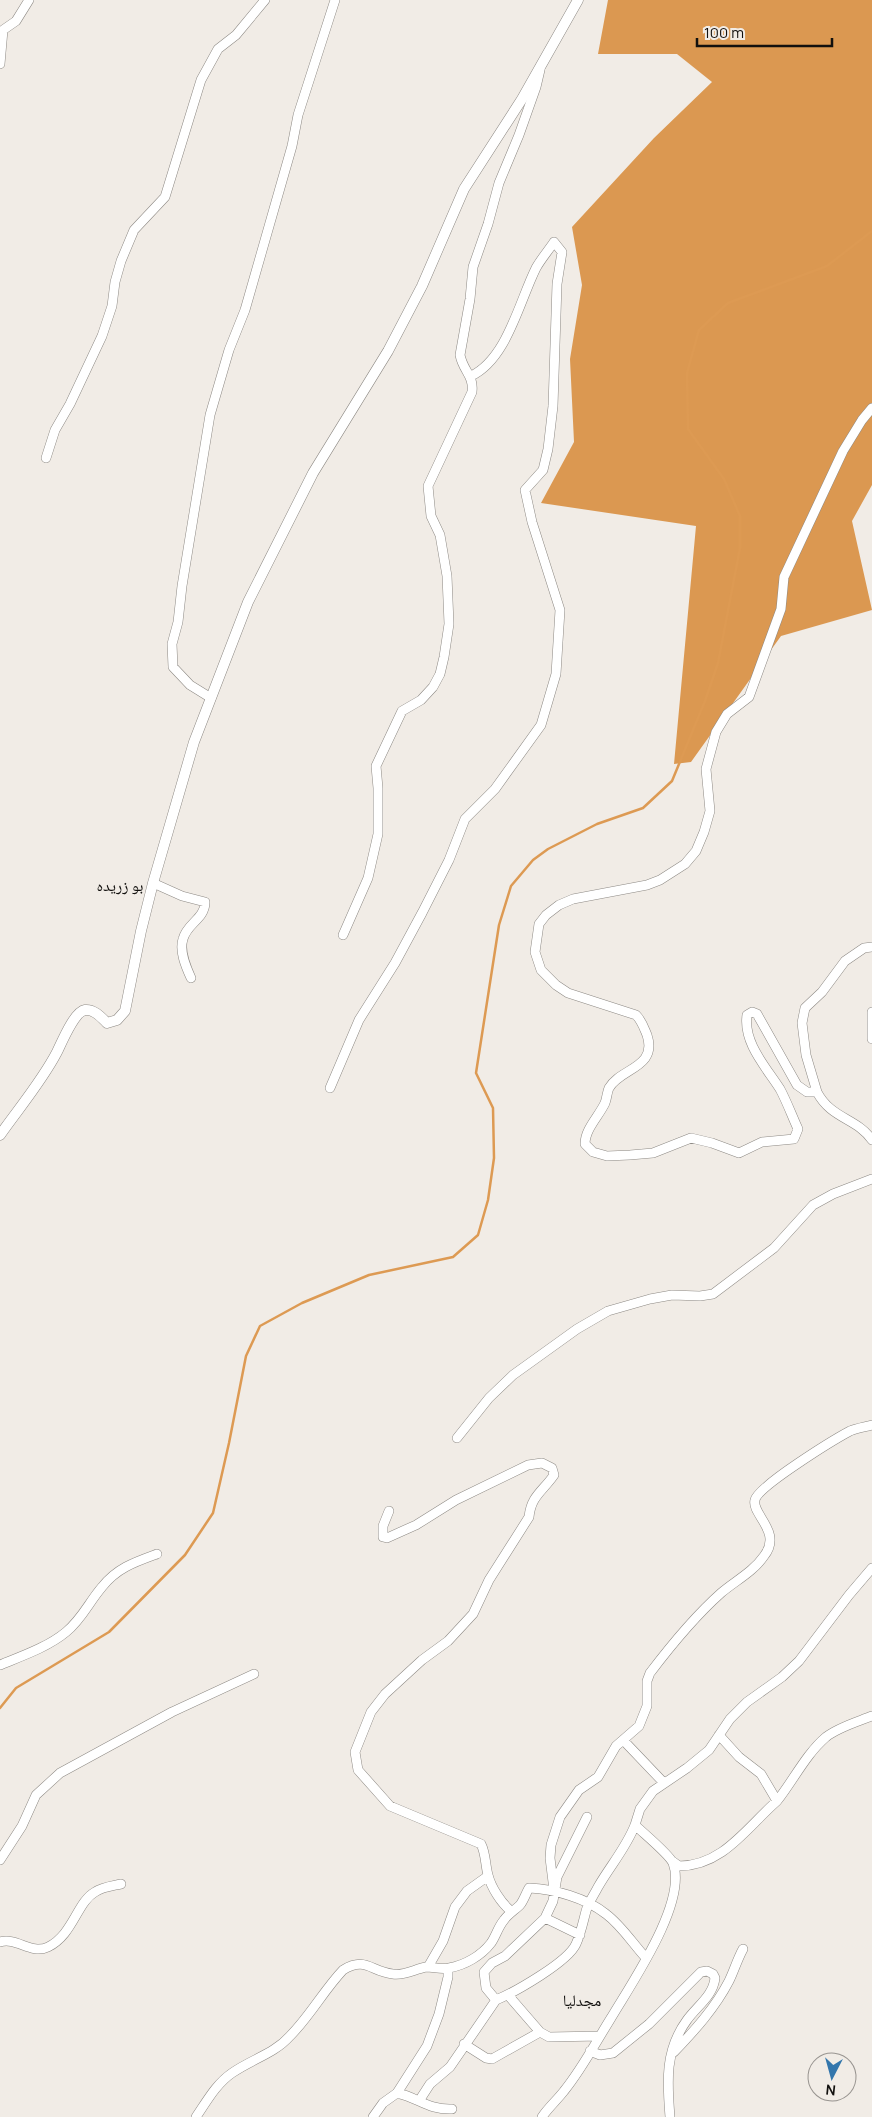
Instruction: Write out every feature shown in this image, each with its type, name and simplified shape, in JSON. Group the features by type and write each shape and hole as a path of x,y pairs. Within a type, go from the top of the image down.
{"street":[{"path":"0,64 2,30 16,21 28,0"},
{"path":"46,458 54,430 70,404 102,336 112,306 115,282 121,261 134,230 165,197 201,80 218,49 236,35 265,0"},
{"path":"211,698 190,685 173,667 172,644 178,622 203,453 210,415 226,359 246,310 292,146 298,115 335,0"},
{"path":"0,1135 46,1071 69,1028 80,1013 87,1010 96,1012 107,1023 117,1020 125,1011 140,931 194,742 248,602 313,473 388,351 425,280 453,210 464,189 541,68 578,0"},
{"path":"343,935 368,878 378,834 376,766 402,711 421,700 434,687 440,674 444,657 449,624 447,576 440,535 431,516 428,486 472,392 473,383 471,376 462,363 460,355 470,299 473,267 488,224 499,183 519,135 541,68"},
{"path":"330,1088 359,1020 395,963 422,913 449,860 465,819 495,789 541,725 556,674 560,610 532,522 525,490 543,470 553,406 557,284 562,252 554,242 538,266 499,352 483,370 471,376"},
{"path":"817,1092 807,1092 797,1085 757,1014 752,1012 747,1015 746,1021 754,1049 780,1091 798,1129 794,1139 762,1142 739,1153 691,1138 653,1153 607,1156 593,1152 585,1144 585,1136 605,1102 609,1087 644,1060 649,1050 648,1038 641,1019 636,1015 568,993 556,986 541,970 536,952 540,924 546,915 559,905 592,894 647,885 660,880 671,875 685,864 696,851 710,811 706,769 716,732 726,714 749,697 781,610 784,577 843,451 862,420 872,408"},
{"path":"153,883 182,896 205,902 205,909 201,917 183,938 182,951 191,978"},
{"path":"872,947 864,948 845,961 822,992 805,1008 802,1023 806,1055 817,1092 823,1104 866,1132 872,1140"},
{"path":"872,1012 872,1039"},
{"path":"457,1438 489,1398 513,1375 577,1329 608,1311 650,1299 672,1295 700,1296 713,1294 774,1248 813,1205 833,1194 872,1179"},
{"path":"496,2000 486,1988 484,1972 492,1963 505,1956 545,1918 554,1900 550,1858 551,1845 560,1817 579,1790 598,1777 616,1746 640,1726 648,1706 647,1681 650,1673 670,1647 690,1622 721,1593 752,1569 767,1553 769,1537 765,1522 755,1506 757,1496 776,1478 838,1438 852,1430 872,1425"},
{"path":"389,1510 382,1532 383,1537 387,1538 394,1537 456,1500 528,1465 542,1463 552,1468 554,1475 534,1498 530,1507 529,1517 489,1580 473,1614 448,1641 422,1660 385,1694 371,1712 355,1752 358,1770 390,1806 481,1844 485,1851 488,1876 503,1905 511,1911"},
{"path":"0,1665 38,1649 66,1633 84,1615 102,1586 124,1566 157,1554"},
{"path":"419,2101 430,2084 450,2067 496,2000 508,1995 542,1974 564,1958 576,1946 588,1904 630,1840 640,1809 646,1799 708,1750 730,1719 747,1702 782,1677 799,1661 872,1568"},
{"path":"0,1860 22,1826 36,1795 60,1773 172,1712 254,1674"},
{"path":"635,1826 679,1866 690,1866 714,1858 732,1845 777,1801 804,1763 826,1737 872,1716"},
{"path":"719,1735 739,1757 761,1774 777,1801"},
{"path":"623,1740 664,1784"},
{"path":"554,1890 557,1877 586,1817"},
{"path":"546,2116 590,2052 646,1958 669,1908 674,1885 672,1860"},
{"path":"428,1967 443,1941 454,1907 467,1890 488,1876"},
{"path":"0,1942 12,1941 34,1949 47,1947 59,1939 70,1926 90,1896 101,1889 121,1884"},
{"path":"196,2117 210,2095 226,2077 272,2052 291,2036 343,1970 351,1965 364,1964 396,1974 428,1967 448,1969 467,1963 493,1941 495,1933 511,1911 519,1906 529,1888 554,1890 606,1913 646,1958"},
{"path":"545,1918 580,1935"},
{"path":"670,2055 700,2025 714,2005 729,1980 735,1962 743,1949"},
{"path":"373,2117 383,2103 397,2093 427,2046 439,2014 448,1969"},
{"path":"590,2052 600,2055 613,2053 650,2024 701,1972 707,1971 713,1974 715,1978 711,1992 687,2020 670,2055 668,2067 670,2117"},
{"path":"508,1995 540,2032 549,2037 600,2036"},
{"path":"464,2044 486,2058 492,2059 540,2032"},
{"path":"397,2093 438,2110 452,2108"}],"shaded area":[{"path":"608,0 872,0 872,485 852,521 872,610 781,636 691,762 674,764 696,526 541,503 574,442 570,359 582,285 572,227 654,138 712,82 677,54 598,54"}],"waterway":[{"path":"0,1708 16,1688 109,1632 185,1555 213,1513 246,1356 260,1326 302,1303 369,1275 453,1257 478,1235 488,1200 494,1158 493,1108 476,1073 499,925 511,886 533,860 548,849 597,824 643,808 672,781 705,701 718,663 740,548 740,516 724,479 688,429 687,373 699,330 728,303 827,266 872,231"}],"district":[{"name":"بو زريده","path":"120,885"},
{"name":"مجدليا","path":"582,2000"}]}
